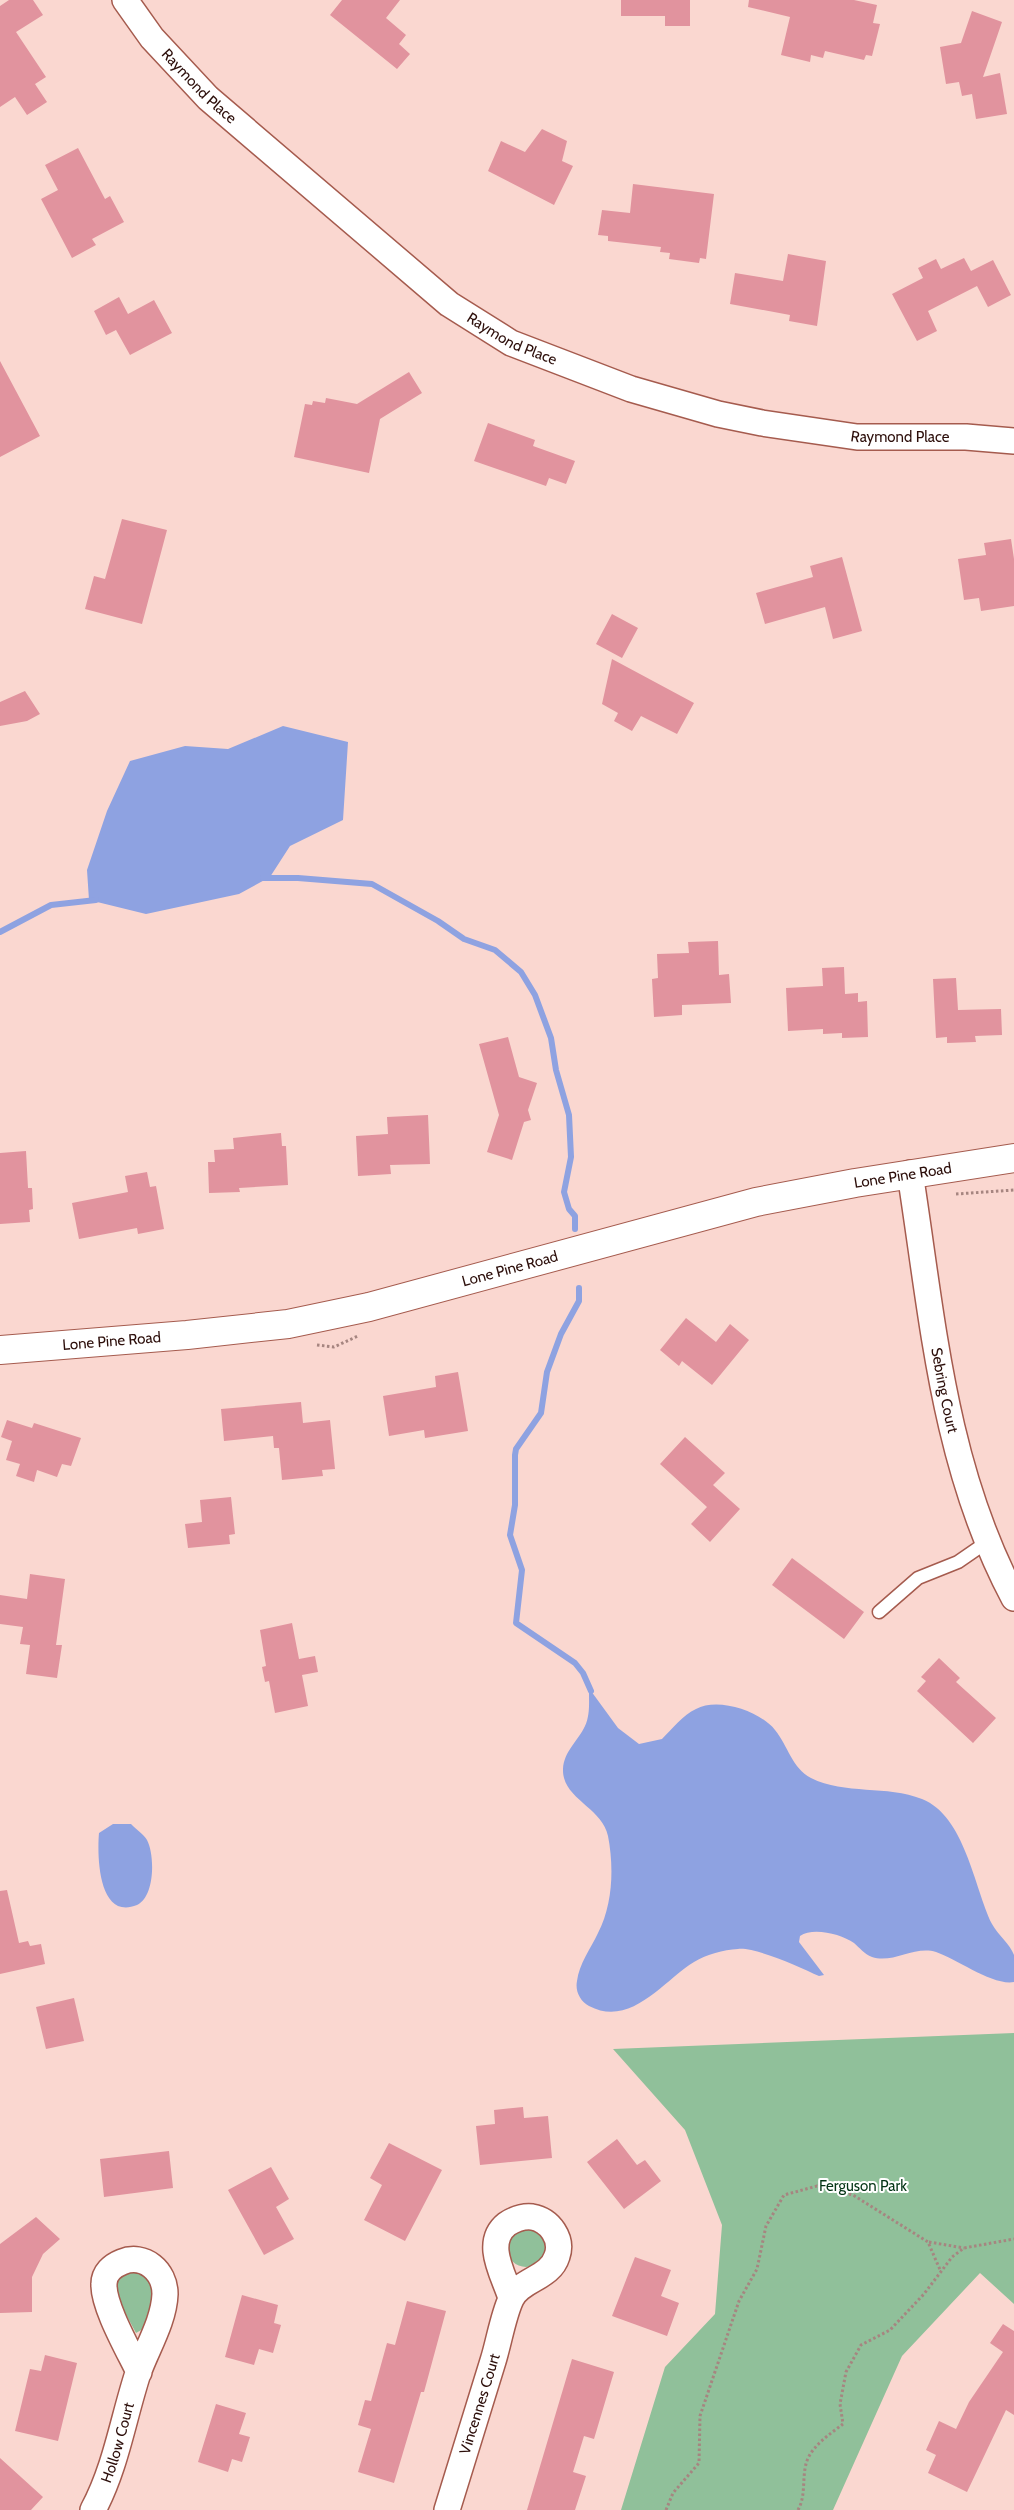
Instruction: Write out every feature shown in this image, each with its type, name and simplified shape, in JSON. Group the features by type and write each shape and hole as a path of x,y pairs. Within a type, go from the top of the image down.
{"street":[{"name":"Raymond Place","path":"125,0 152,38 215,104 449,304 511,343 631,389 718,414 762,423 857,437 966,437 1014,441"},
{"name":"Lone Pine Road","path":"0,1350 249,1329 324,1317 756,1202 910,1173 1014,1158"},
{"name":"Sebring Court","path":"910,1173 945,1403 971,1502 987,1542 1014,1598"},
{"name":"Vincennes Court","path":"447,2510 511,2298"},
{"name":"Hollow Court","path":"93,2510 108,2477 139,2372"}],"lane":[{"path":"879,1612 918,1578 958,1562 987,1542"}],"path":[{"path":"954,1194 1014,1190"},
{"path":"666,2510 673,2493 699,2463 700,2416 739,2302 757,2269 766,2226 784,2195 817,2186 853,2195 928,2242 964,2248 1014,2239"},
{"path":"928,2242 941,2272"},
{"path":"798,2510 802,2503 806,2462 820,2442 843,2424 840,2404 846,2372 861,2345 890,2330 924,2294 952,2257 964,2248"}],"green space":[{"name":"Ferguson Park","path":"1014,2033 1014,2304 980,2273 902,2356 833,2510 621,2510 665,2367 715,2314 722,2225 685,2130 613,2049"},
{"path":"526,2229 539,2235 545,2248 539,2261 526,2267 513,2261 507,2248 513,2235"},
{"path":"137,2271 149,2283 152,2297 143,2329 136,2333 116,2296 116,2285 122,2275"}],"water":[{"path":"283,726 348,742 343,820 290,846 270,877 239,894 146,914 89,900 87,870 107,811 130,761 185,746 228,749"},
{"path":"591,1691 618,1728 639,1744 662,1739 682,1718 696,1709 705,1706 727,1705 749,1712 768,1723 775,1730 799,1769 811,1778 838,1786 909,1795 922,1799 937,1808 949,1820 958,1836 992,1924 1014,1955 1014,1982 996,1980 945,1955 928,1950 880,1959 869,1956 854,1943 842,1937 812,1932 800,1936 799,1942 824,1975 819,1976 778,1958 756,1951 738,1949 721,1951 694,1962 633,2007 619,2011 604,2011 586,2004 578,1992 577,1981 583,1962 607,1910 611,1885 610,1848 604,1826 569,1788 564,1779 563,1769 569,1751 587,1722 589,1692"},
{"path":"113,1824 131,1824 146,1838 150,1847 152,1875 150,1885 143,1901 137,1905 124,1907 114,1904 107,1895 103,1883 100,1870 99,1833"}],"building":[{"path":"9,0 33,0 43,15 16,32 46,77 35,84 47,102 27,115 15,97 0,107 0,6"},
{"path":"342,0 400,0 386,18 406,35 399,44 410,54 397,69 330,15"},
{"path":"621,0 690,0 690,26 665,26 665,16 621,16"},
{"path":"749,0 854,0 877,5 873,23 880,24 872,56 866,55 864,60 825,51 823,58 811,55 810,62 781,55 790,17 748,7"},
{"path":"972,11 1002,22 983,77 1000,73 1007,114 976,119 972,94 962,96 959,82 946,84 940,47 961,43"},
{"path":"542,129 567,141 562,161 573,166 554,205 488,171 501,141 525,152"},
{"path":"78,148 105,199 110,196 124,222 92,239 96,245 72,258 41,199 58,190 45,165"},
{"path":"633,184 714,194 706,259 700,258 699,263 669,259 670,253 660,252 661,247 608,241 608,236 598,235 602,210 630,213"},
{"path":"788,254 826,261 817,326 789,321 790,315 730,304 735,273 783,281"},
{"path":"964,258 971,271 993,260 1011,295 988,307 977,286 928,311 937,331 917,341 892,294 923,278 918,268 936,259 941,269"},
{"path":"119,297 128,314 154,300 172,333 130,355 116,330 106,335 94,311"},
{"path":"0,361 40,436 0,457"},
{"path":"409,372 422,393 380,419 369,473 294,457 305,404 312,405 313,401 325,403 326,398 357,404"},
{"path":"488,423 535,440 533,446 575,461 566,484 549,478 546,486 474,461"},
{"path":"122,519 167,530 142,624 85,609 94,576 105,579"},
{"path":"1011,539 1014,559 1014,606 981,611 979,598 964,600 958,559 986,555 984,543"},
{"path":"842,557 862,631 833,639 825,607 765,624 756,593 813,577 810,566"},
{"path":"612,614 638,628 622,658 596,644"},
{"path":"612,659 694,703 677,734 641,716 632,731 614,721 618,713 602,704"},
{"path":"25,691 40,714 27,721 0,726 0,702"},
{"path":"718,941 719,975 729,974 731,1003 682,1005 682,1015 654,1017 652,979 658,978 657,954 689,953 688,942"},
{"path":"844,967 845,994 858,993 858,1002 867,1001 868,1037 842,1038 842,1033 823,1034 823,1029 788,1031 786,988 823,986 822,968"},
{"path":"956,978 958,1010 1001,1009 1002,1035 975,1036 976,1042 947,1043 947,1037 936,1038 933,979"},
{"path":"508,1037 519,1077 537,1083 528,1110 531,1120 524,1122 512,1160 487,1152 499,1115 479,1044"},
{"path":"428,1115 430,1164 390,1165 391,1174 358,1176 356,1136 388,1134 387,1117"},
{"path":"281,1133 282,1146 286,1146 288,1185 239,1188 240,1192 209,1193 208,1162 215,1162 214,1150 234,1149 233,1138"},
{"path":"26,1151 28,1188 32,1188 33,1209 29,1210 30,1222 0,1224 0,1153"},
{"path":"147,1172 150,1187 156,1186 164,1229 138,1234 137,1228 79,1239 72,1203 128,1192 125,1176"},
{"path":"686,1318 716,1342 730,1324 749,1340 712,1385 682,1361 679,1366 660,1350"},
{"path":"458,1372 468,1431 425,1438 424,1430 389,1436 383,1396 436,1387 435,1376"},
{"path":"301,1402 303,1423 330,1420 335,1469 322,1470 323,1476 282,1480 279,1448 274,1448 273,1436 224,1441 221,1409"},
{"path":"7,1420 32,1428 34,1423 81,1438 71,1466 62,1464 57,1477 37,1470 34,1482 16,1476 20,1464 6,1460 12,1441 1,1437"},
{"path":"685,1437 725,1473 713,1485 740,1509 710,1542 691,1524 707,1507 660,1464"},
{"path":"231,1497 235,1534 229,1535 230,1544 188,1548 185,1524 202,1522 200,1500"},
{"path":"792,1558 864,1612 844,1639 772,1585"},
{"path":"30,1574 65,1579 56,1645 62,1645 57,1678 26,1674 30,1645 20,1644 23,1627 0,1624 0,1595 27,1599"},
{"path":"292,1623 299,1659 315,1656 318,1672 302,1675 308,1706 275,1713 269,1681 265,1682 262,1667 266,1666 260,1630"},
{"path":"939,1658 960,1678 956,1682 996,1718 973,1743 917,1691 926,1681 921,1677"},
{"path":"7,1890 19,1943 28,1941 30,1946 41,1944 45,1964 0,1974 0,1891"},
{"path":"74,1998 84,2041 46,2049 36,2007"},
{"path":"523,2107 524,2118 548,2116 552,2158 480,2165 476,2126 495,2124 494,2110"},
{"path":"617,2139 637,2165 645,2160 661,2181 624,2209 587,2162"},
{"path":"389,2143 442,2170 405,2241 364,2220 382,2185 370,2178"},
{"path":"169,2151 173,2188 104,2197 100,2159"},
{"path":"271,2167 289,2199 276,2207 294,2239 264,2255 228,2190"},
{"path":"36,2217 60,2239 43,2254 32,2277 32,2312 0,2313 0,2244"},
{"path":"635,2257 671,2270 661,2296 679,2303 667,2336 612,2316"},
{"path":"242,2295 278,2305 274,2323 281,2325 273,2353 259,2349 254,2365 225,2357"},
{"path":"407,2301 446,2311 424,2392 421,2392 394,2483 358,2472 371,2429 358,2425 365,2400 371,2401 387,2343 395,2345"},
{"path":"1003,2324 1014,2331 1014,2415 1006,2410 967,2492 928,2473 936,2455 926,2450 939,2421 956,2429 969,2402 1003,2352 990,2343"},
{"path":"45,2355 77,2363 58,2441 15,2431 30,2369 41,2371"},
{"path":"572,2359 614,2372 594,2439 584,2436 573,2472 586,2476 575,2510 527,2510"},
{"path":"216,2404 246,2413 239,2434 250,2437 242,2462 232,2459 228,2472 198,2462"},
{"path":"0,2458 43,2497 31,2510 0,2510"}],"waterway":[{"path":"263,878 298,878 372,884 438,921 464,939 495,950 521,972 535,995 551,1038 556,1070 569,1115 571,1157 564,1192 569,1209 575,1216 575,1229"},
{"path":"0,932 51,905 96,900"},
{"path":"579,1288 579,1301 561,1334 547,1372 541,1413 516,1449 515,1505 510,1535 522,1570 516,1623 575,1663 583,1673 591,1691"}]}
